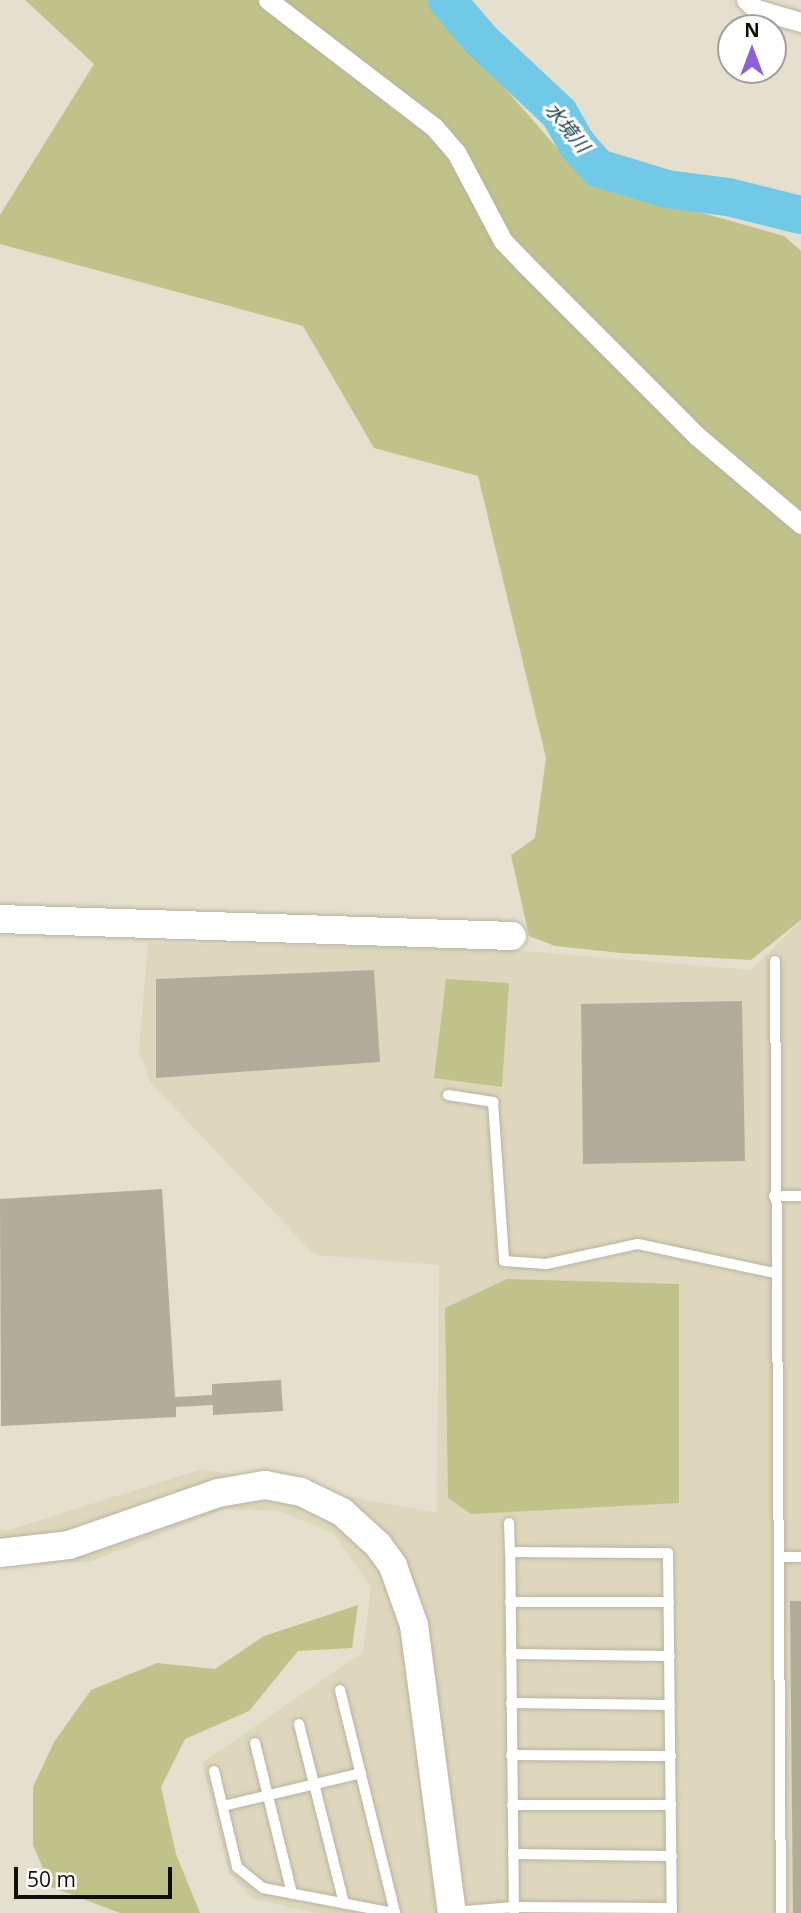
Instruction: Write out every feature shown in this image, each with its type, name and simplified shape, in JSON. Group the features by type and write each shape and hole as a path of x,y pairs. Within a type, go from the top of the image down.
{"street":[{"path":"268,0 434,127 456,152 503,241 698,437 801,524"},
{"path":"746,0 756,9 801,22"},
{"path":"0,919 513,936"},
{"path":"0,1553 69,1545 218,1493 265,1485 301,1492 342,1512 378,1545 393,1566 414,1625 450,1913"}],"lane":[{"path":"775,961 774,1196 781,1913"},
{"path":"448,1095 493,1102 504,1261 546,1264 638,1244 775,1273"},
{"path":"774,1196 801,1196"},
{"path":"509,1522 514,1910"},
{"path":"450,1913 514,1910 672,1910 668,1553 510,1552"},
{"path":"779,1557 801,1557"},
{"path":"510,1602 669,1602"},
{"path":"510,1654 670,1656"},
{"path":"214,1771 237,1867 263,1888 394,1913 340,1690"},
{"path":"511,1703 670,1705"},
{"path":"299,1724 344,1903"},
{"path":"255,1743 292,1894"},
{"path":"511,1755 671,1756"},
{"path":"223,1806 360,1773"},
{"path":"512,1805 671,1805"},
{"path":"513,1854 672,1856"}],"shaded area":[{"path":"801,921 801,1913 316,1913 253,1899 229,1873 202,1763 363,1652 371,1587 333,1533 279,1511 224,1509 90,1562 0,1565 0,1529 9,1530 202,1469 437,1513 439,1265 315,1255 151,1083 139,1051 148,943 514,950 751,970"}],"green space":[{"path":"25,0 428,0 585,180 784,236 801,251 801,920 751,960 621,953 555,946 529,936 511,855 535,838 546,758 478,476 374,448 303,326 0,244 0,215 94,64"},
{"path":"446,979 509,983 502,1087 434,1078"},
{"path":"507,1279 679,1284 679,1503 471,1514 448,1498 445,1308"},
{"path":"358,1605 352,1648 298,1651 249,1711 185,1739 161,1787 176,1854 200,1913 120,1913 51,1887 33,1845 33,1787 54,1742 91,1690 157,1663 215,1669 264,1636"}],"building":[{"path":"374,970 380,1062 156,1078 156,979"},
{"path":"742,1001 745,1161 583,1164 581,1004"},
{"path":"162,1189 175,1397 212,1395 212,1384 281,1380 283,1411 213,1415 213,1405 176,1407 176,1417 1,1426 0,1199"},
{"path":"790,1601 801,1601 801,1913 793,1913"}],"waterway":[{"name":"水境川","path":"447,0 481,40 559,113 576,143 598,168 667,189 728,197 801,215"}]}
